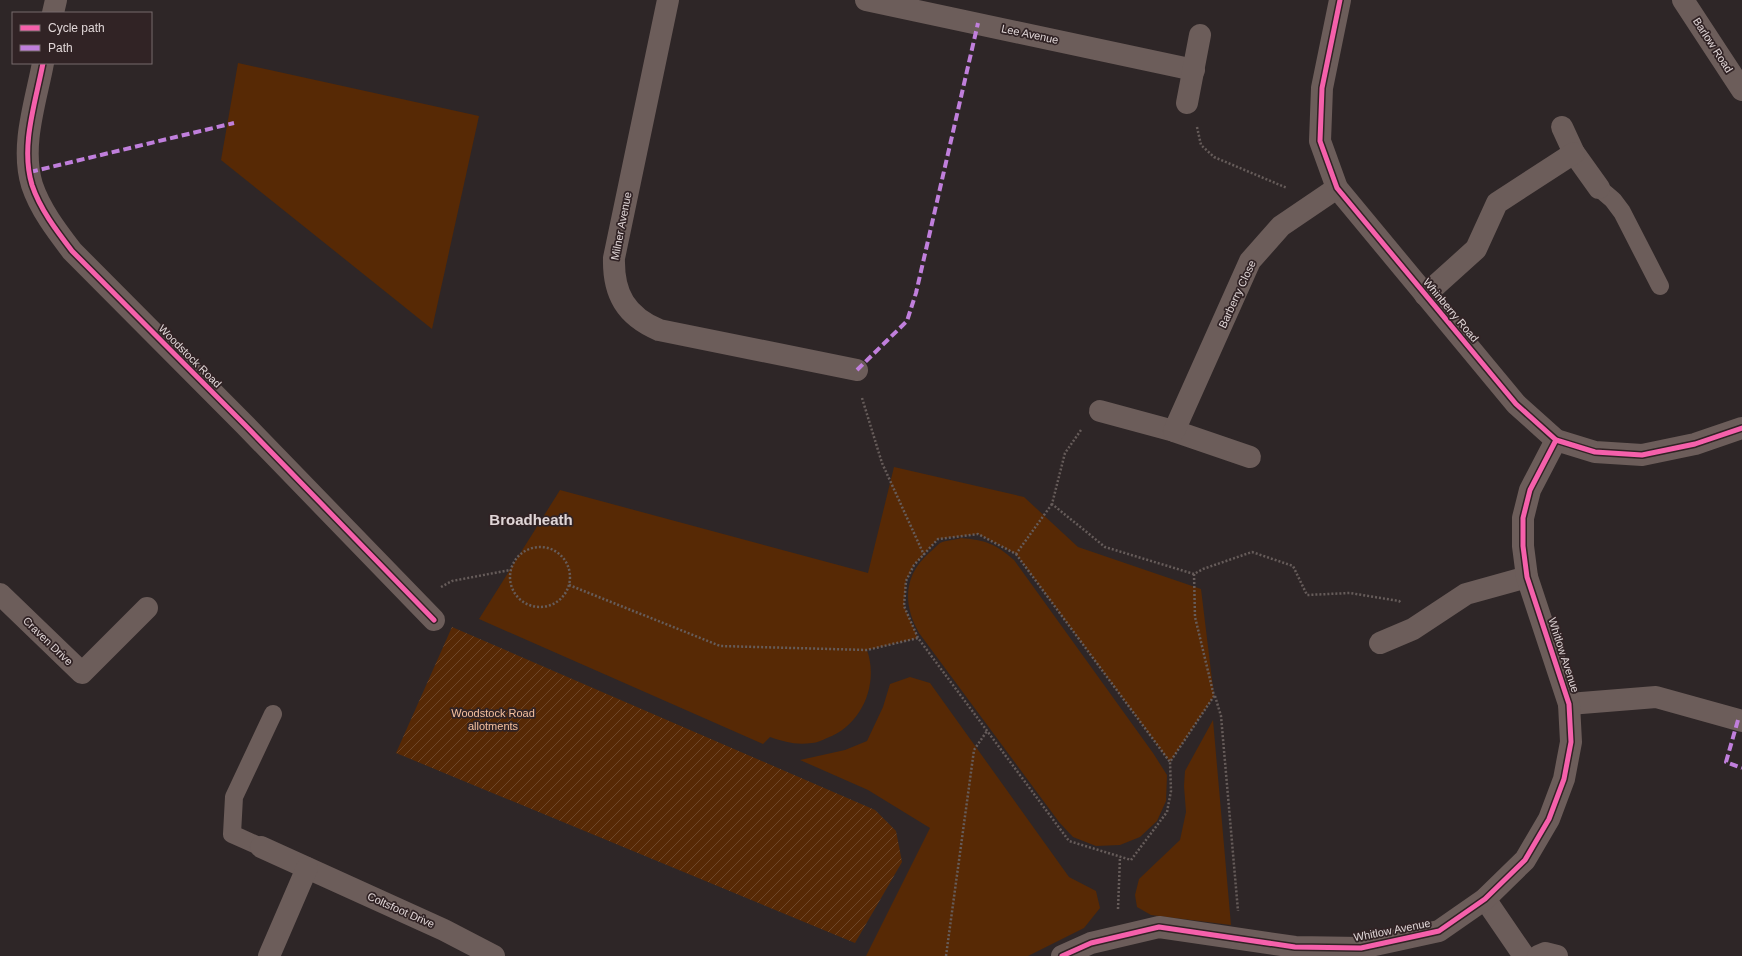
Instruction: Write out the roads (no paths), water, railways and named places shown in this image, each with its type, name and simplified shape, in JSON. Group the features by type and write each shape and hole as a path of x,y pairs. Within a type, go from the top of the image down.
{"street":[{"path":"53,12 56,0"},
{"name":"Milner Avenue","path":"668,0 614,258 614,273 617,288 623,302 633,315 645,324 659,330 857,370"},
{"name":"Lee Avenue","path":"866,0 1194,70"},
{"name":"Whinberry Road","path":"1340,0 1322,88 1320,141 1337,188 1516,404 1556,440 1595,452 1642,454 1695,444 1742,428"},
{"name":"Barlow Road","path":"1683,0 1742,90"},
{"path":"1188,102 1200,35"},
{"name":"Woodstock Road","path":"43,64 28,153 32,185 51,223 72,250 434,620"},
{"path":"1562,127 1574,153 1599,188"},
{"path":"1425,295 1476,250 1497,203 1574,153"},
{"name":"Barberry Close","path":"1174,431 1250,261 1281,226 1337,188"},
{"path":"1100,411 1174,431 1250,457"},
{"name":"Whitlow Avenue","path":"1062,956 1091,943 1159,927 1295,947 1361,948 1439,930 1485,900 1525,860 1550,819 1564,779 1571,742 1569,704 1527,577 1523,546 1524,518 1530,490 1556,440"},
{"path":"1380,643 1413,629 1466,594 1527,577"},
{"name":"Craven Drive","path":"0,594 82,674 147,608"},
{"path":"1569,704 1656,697 1742,722"},
{"name":"Coltsfoot Drive","path":"261,847 444,930 494,956"},
{"path":"269,956 307,868"},
{"path":"1485,900 1524,956"},
{"path":"1538,956 1544,953 1557,956"}],"lane":[{"path":"1599,188 1613,200 1622,212 1660,286"},
{"path":"261,847 232,834 234,797 273,714"}],"district":[{"name":"Broadheath","path":"531,520"}],"park label":[{"name":"Woodstock Road allotments","path":"493,719"}]}
